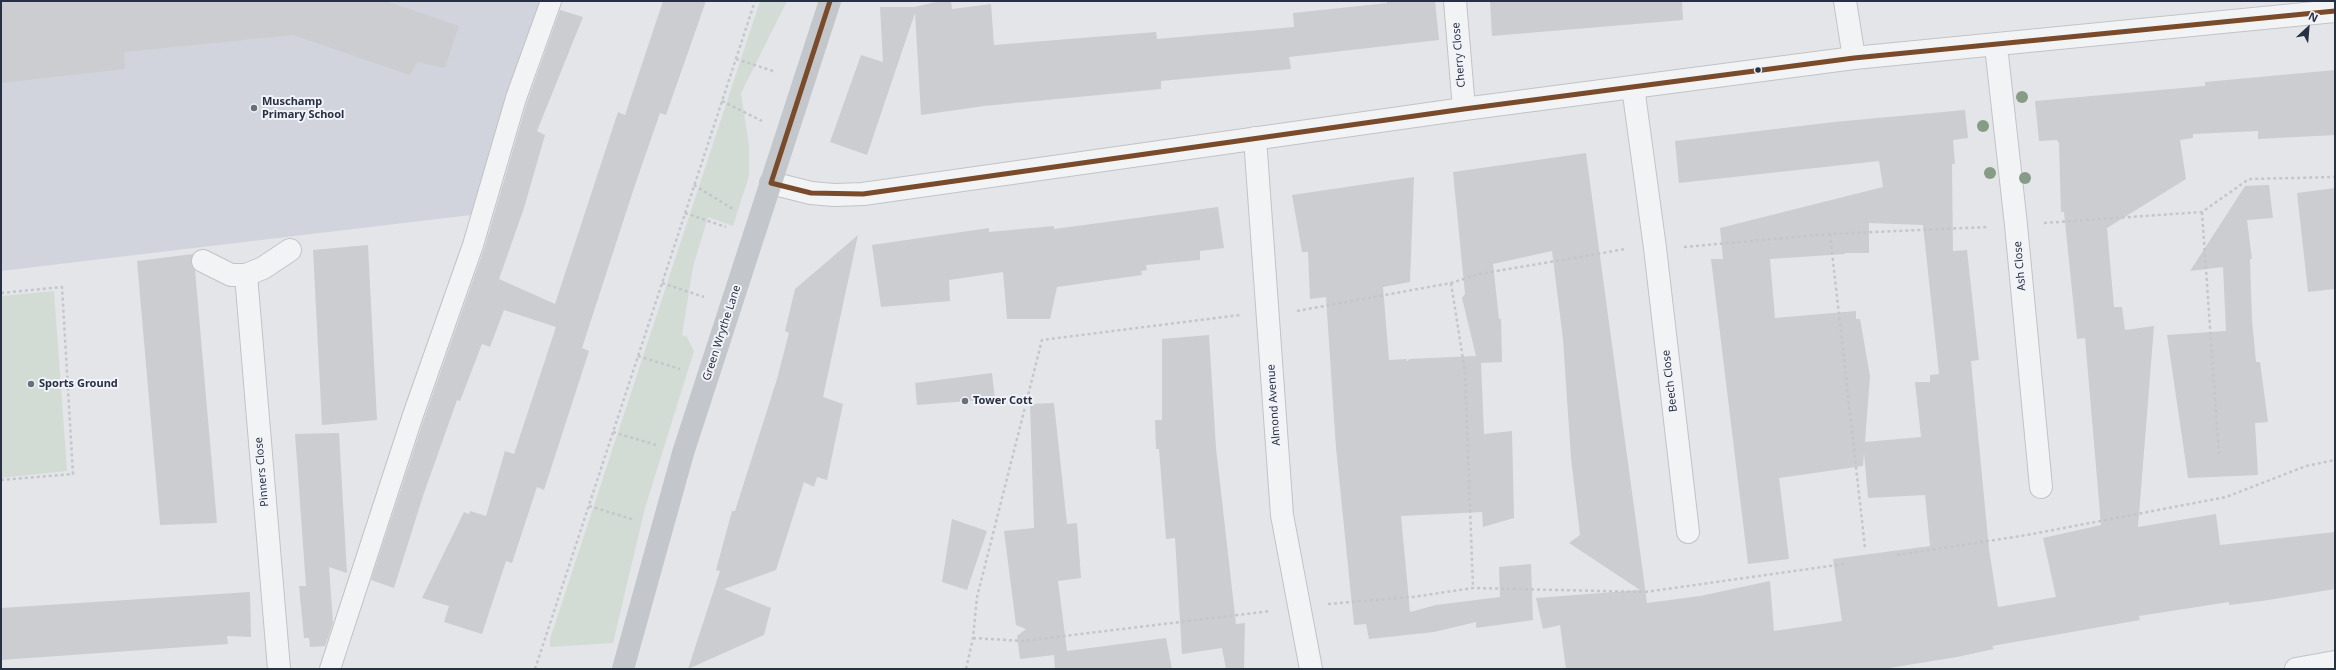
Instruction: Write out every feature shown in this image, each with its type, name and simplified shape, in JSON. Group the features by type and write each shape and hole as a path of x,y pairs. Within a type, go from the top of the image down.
{"street":[{"name":"Green Wrythe Lane","path":"623,669 683,453 787,129 830,1"},
{"name":"Cherry Close","path":"1455,1 1464,109"},
{"path":"1845,1 1854,58"},
{"path":"771,182 811,193 834,195 863,194 1464,109 1854,58 1996,46 2335,11"},
{"name":"Ash Close","path":"1996,46 2016,226 2041,488"},
{"name":"Beech Close","path":"1632,87 1654,248 1688,532"},
{"name":"Almond Avenue","path":"1255,138 1282,515 1298,607 1311,669"},
{"path":"203,261 231,275 246,275 263,268 290,250"},
{"name":"Pinners Close","path":"246,275 278,669"},
{"path":"2296,669 2335,662"}],"lane":[{"path":"330,669 413,415 473,245 516,98 550,1"}],"path":[{"path":"535,669 755,1"},
{"path":"736,59 803,81"},
{"path":"722,101 764,122 787,129"},
{"path":"966,669 974,638 977,597 1042,340 1267,311 1296,312 1451,284 1494,272 1626,249 1675,248 1830,234 2016,226 2202,212 2249,179 2335,177"},
{"path":"694,185 734,209 756,228"},
{"path":"2202,212 2219,457"},
{"path":"685,213 756,228"},
{"path":"1830,234 1865,548"},
{"path":"662,283 730,306"},
{"path":"1451,284 1465,372 1473,588"},
{"path":"1,293 62,287 73,474 1,480"},
{"path":"638,356 707,378"},
{"path":"613,432 683,453"},
{"path":"1897,555 2027,535 2226,497 2306,466 2335,460"},
{"path":"589,506 662,529"},
{"path":"974,638 1023,641 1298,607 1413,597 1473,588 1645,592 1844,564"}],"shaded area":[{"name":"Muschamp Primary School","path":"1,1 544,1 471,215 1,271"},
{"path":"760,1 787,1 741,93 749,145 749,176 733,226 708,217 693,267 682,335 687,337 694,351 645,508 613,643 550,647 550,639"},
{"name":"Sports Ground","path":"54,291 67,471 1,478 1,296"}],"building":[{"path":"1,1 386,1 459,26 445,68 417,62 410,75 293,35 124,52 125,69 1,83"},
{"path":"663,1 706,1 666,115 660,113 634,188 582,348 589,351 544,490 537,487 512,563 506,561 482,634 444,622 449,606 422,598 464,512 469,514 470,511 486,516 505,451 514,454 556,327 504,310 490,347 482,344 460,401 457,400 423,496 394,588 371,580 424,419 484,249 527,102 560,10 583,17 537,131 545,135 524,208 499,279 555,304 618,112 625,115"},
{"path":"941,1 951,1 952,9 991,4 994,45 1156,32 1157,39 1294,27 1293,13 1387,3 1387,1 1435,1 1439,40 1289,57 1291,69 1161,81 1161,89 984,106 921,115 915,13 867,155 830,142 861,55 883,62 880,7 914,7"},
{"path":"1490,1 1682,1 1683,20 1492,36"},
{"path":"2335,70 2335,135 2258,139 2258,131 2193,134 2193,138 2180,140 2186,179 2107,228 2114,307 2122,307 2125,330 2154,326 2138,527 2216,514 2220,545 2335,532 2335,589 2262,601 2229,605 2229,602 2139,616 2140,620 1992,646 1994,649 1957,657 1883,669 1566,669 1560,625 1543,629 1536,598 1640,590 1569,543 1580,535 1571,458 1563,339 1552,251 1493,264 1499,319 1501,319 1502,362 1481,363 1484,434 1512,431 1514,518 1483,527 1482,512 1401,516 1410,612 1436,605 1500,597 1499,567 1531,564 1533,620 1476,628 1476,622 1434,632 1369,639 1366,624 1354,625 1336,448 1326,297 1310,299 1308,252 1302,252 1292,195 1414,177 1410,282 1383,287 1389,360 1407,359 1407,362 1409,359 1476,356 1462,298 1465,294 1453,172 1586,153 1647,603 1700,596 1770,581 1774,631 1842,621 1833,559 1930,546 1925,495 1868,498 1864,453 1863,466 1779,478 1789,559 1748,564 1711,259 1723,259 1720,228 1883,187 1879,161 1679,183 1675,141 1834,122 1965,110 1968,138 1953,140 1955,164 1952,164 1953,251 1967,250 1979,360 1971,361 1989,549 1998,607 2056,597 2043,538 2101,525 2085,338 2077,339 2064,212 2061,212 2059,143 2057,140 2039,141 2035,101 2205,86 2205,82","holes":["1869,223 1923,225 1939,374 1930,375 1930,382 1915,382 1921,437 1865,442 1870,376 1860,319 1856,319 1856,311 1775,318 1770,259 1845,253 1869,253"]},
{"path":"2269,185 2273,218 2247,220 2252,259 2250,259 2252,320 2256,362 2260,362 2268,422 2255,423 2258,475 2188,478 2167,335 2226,331 2223,267 2190,271 2245,186"},
{"path":"2335,188 2335,289 2308,292 2297,193"},
{"path":"1218,207 1224,248 1200,251 1200,260 1146,265 1147,270 1141,271 1142,275 1057,287 1050,319 1007,319 1003,272 949,280 950,301 881,307 872,245 989,228 989,232 1054,226 1054,229"},
{"path":"858,235 823,397 843,404 827,480 817,477 814,487 804,482 776,570 724,589 771,608 764,635 688,669 720,571 716,570 732,511 735,511 777,379 789,333 785,331 795,289"},
{"path":"368,245 377,420 322,425 313,250"},
{"path":"193,254 191,262 195,270 217,523 160,525 137,261"},
{"path":"1209,335 1216,448 1236,624 1245,623 1244,669 1226,669 1222,648 1182,654 1175,538 1166,539 1159,449 1156,449 1155,420 1162,420 1162,339"},
{"path":"992,373 995,399 917,405 915,383"},
{"path":"1054,403 1067,524 1077,523 1081,578 1058,581 1067,651 1166,638 1172,669 1055,669 1054,655 1020,659 1017,636 1026,629 1016,625 1004,531 1034,528 1030,404"},
{"path":"339,433 347,573 329,567 333,623 325,646 310,647 309,638 304,638 299,586 306,586 295,434"},
{"path":"952,519 987,531 967,590 942,582"},
{"path":"250,592 251,637 227,636 228,644 1,660 1,608"}],"transit line":[{"path":"771,183 830,1"},
{"path":"771,183 811,193 863,194 1464,109 1854,58 2335,11"}],"place":[{"name":"Muschamp Primary School","path":"254,108"},
{"name":"Sports Ground","path":"31,384"},
{"name":"Tower Cott","path":"965,401"}]}
